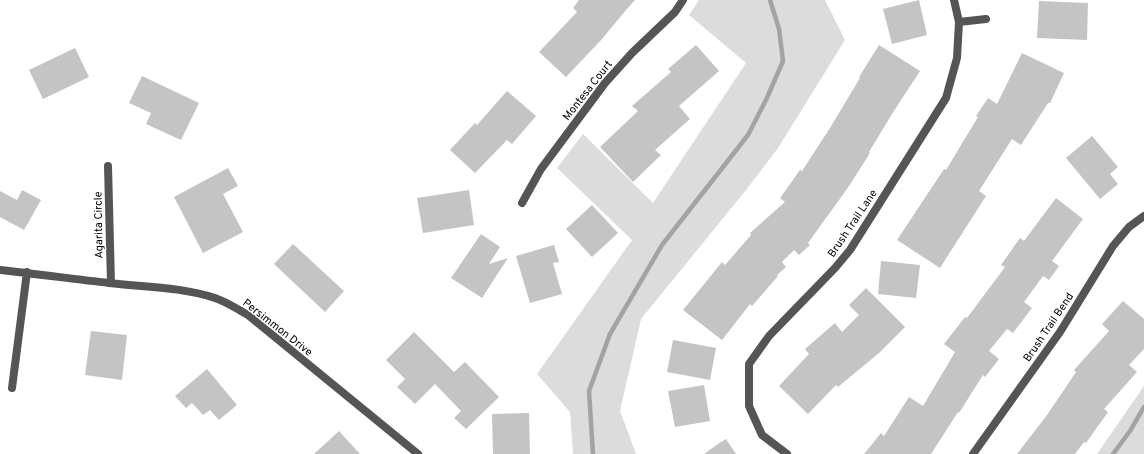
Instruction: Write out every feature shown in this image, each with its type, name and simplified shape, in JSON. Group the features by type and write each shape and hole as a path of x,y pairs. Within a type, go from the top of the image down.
{"street":[{"name":"Montesa Court","path":"522,203 541,169 605,83 632,53 675,12 683,0"},
{"name":"Brush Trail Lane","path":"787,454 762,435 749,406 749,364 769,336 835,268 850,250 946,98 957,58 959,22 954,0"},
{"path":"959,22 986,19"},
{"name":"Agarita Circle","path":"108,166 111,283"},
{"name":"Brush Trail Bend","path":"973,454 1060,332 1113,246 1129,227 1144,216"},
{"name":"Persimmon Drive","path":"0,270 163,288 199,294 215,298 229,304 248,315 418,454"},
{"path":"12,388 27,272"}],"shaded area":[{"path":"699,0 825,0 845,40 778,148 746,190 641,319 620,411 636,454 573,454 570,412 537,374 632,240 557,168 583,134 653,203 746,63 689,15"},
{"path":"1144,386 1144,454 1097,454"}],"building":[{"path":"579,0 635,0 602,39 566,77 539,52 577,12 573,8"},
{"path":"919,0 927,35 892,44 883,9"},
{"path":"1039,1 1088,3 1087,40 1037,38"},
{"path":"696,45 719,71 679,106 690,119 655,150 661,155 633,182 600,147 638,111 632,106 671,72 668,69"},
{"path":"879,45 920,71 847,189 808,243 810,245 799,255 794,250 782,262 786,267 777,275 778,276 752,306 750,304 722,340 683,310 722,262 725,265 751,235 750,233 785,202 780,198 800,170 802,171 830,128"},
{"path":"75,48 89,77 43,99 29,70"},
{"path":"1022,53 1064,73 1050,103 1048,103 1021,145 1012,139 979,191 986,196 940,268 897,240 944,169 946,170 978,117 976,116 988,98 997,104"},
{"path":"142,76 199,103 181,140 146,124 151,113 129,103"},
{"path":"507,91 536,116 512,144 507,140 475,173 450,150 475,123 477,125"},
{"path":"1092,136 1118,167 1110,174 1118,184 1100,199 1066,158"},
{"path":"228,168 238,186 223,194 243,232 203,253 174,197"},
{"path":"22,190 41,200 24,230 0,217 0,191 17,200"},
{"path":"469,190 474,225 423,233 417,198"},
{"path":"1056,198 1083,219 1052,261 1059,266 1049,280 1043,276 1024,302 1032,308 1013,333 1007,329 989,351 999,359 985,377 983,375 931,454 864,454 881,433 884,436 909,397 923,406 955,352 944,344 965,317 967,318 1005,267 1001,265 1020,238 1024,241"},
{"path":"592,205 618,233 592,257 566,229"},
{"path":"481,234 500,247 489,264 508,258 482,298 451,278"},
{"path":"293,244 344,291 325,312 274,264"},
{"path":"554,245 559,262 553,263 562,294 530,303 516,256"},
{"path":"881,261 920,265 916,298 878,294"},
{"path":"866,288 905,327 879,353 838,387 836,385 808,414 779,386 809,354 805,349 835,323 842,332 859,315 849,305"},
{"path":"1123,301 1144,319 1144,349 1129,365 1137,372 1104,409 1108,412 1086,443 1084,442 1075,454 1017,454 1047,415 1076,372 1074,370 1109,331 1102,324"},
{"path":"91,331 127,335 122,380 85,375"},
{"path":"414,332 454,372 465,362 499,397 466,429 454,418 461,411 435,384 415,404 397,387 405,379 386,360"},
{"path":"673,340 716,348 710,380 667,372"},
{"path":"207,369 237,405 219,420 210,410 203,415 192,403 186,408 175,396"},
{"path":"704,385 710,421 675,427 668,391"},
{"path":"529,413 530,454 493,454 492,414"},
{"path":"339,431 360,454 314,454"},
{"path":"726,439 736,454 704,454 721,442"}],"waterway":[{"path":"593,454 589,391 610,334 662,245 748,135 766,100 783,61 779,29 770,0"},
{"path":"1113,454 1130,431 1144,407"}]}
